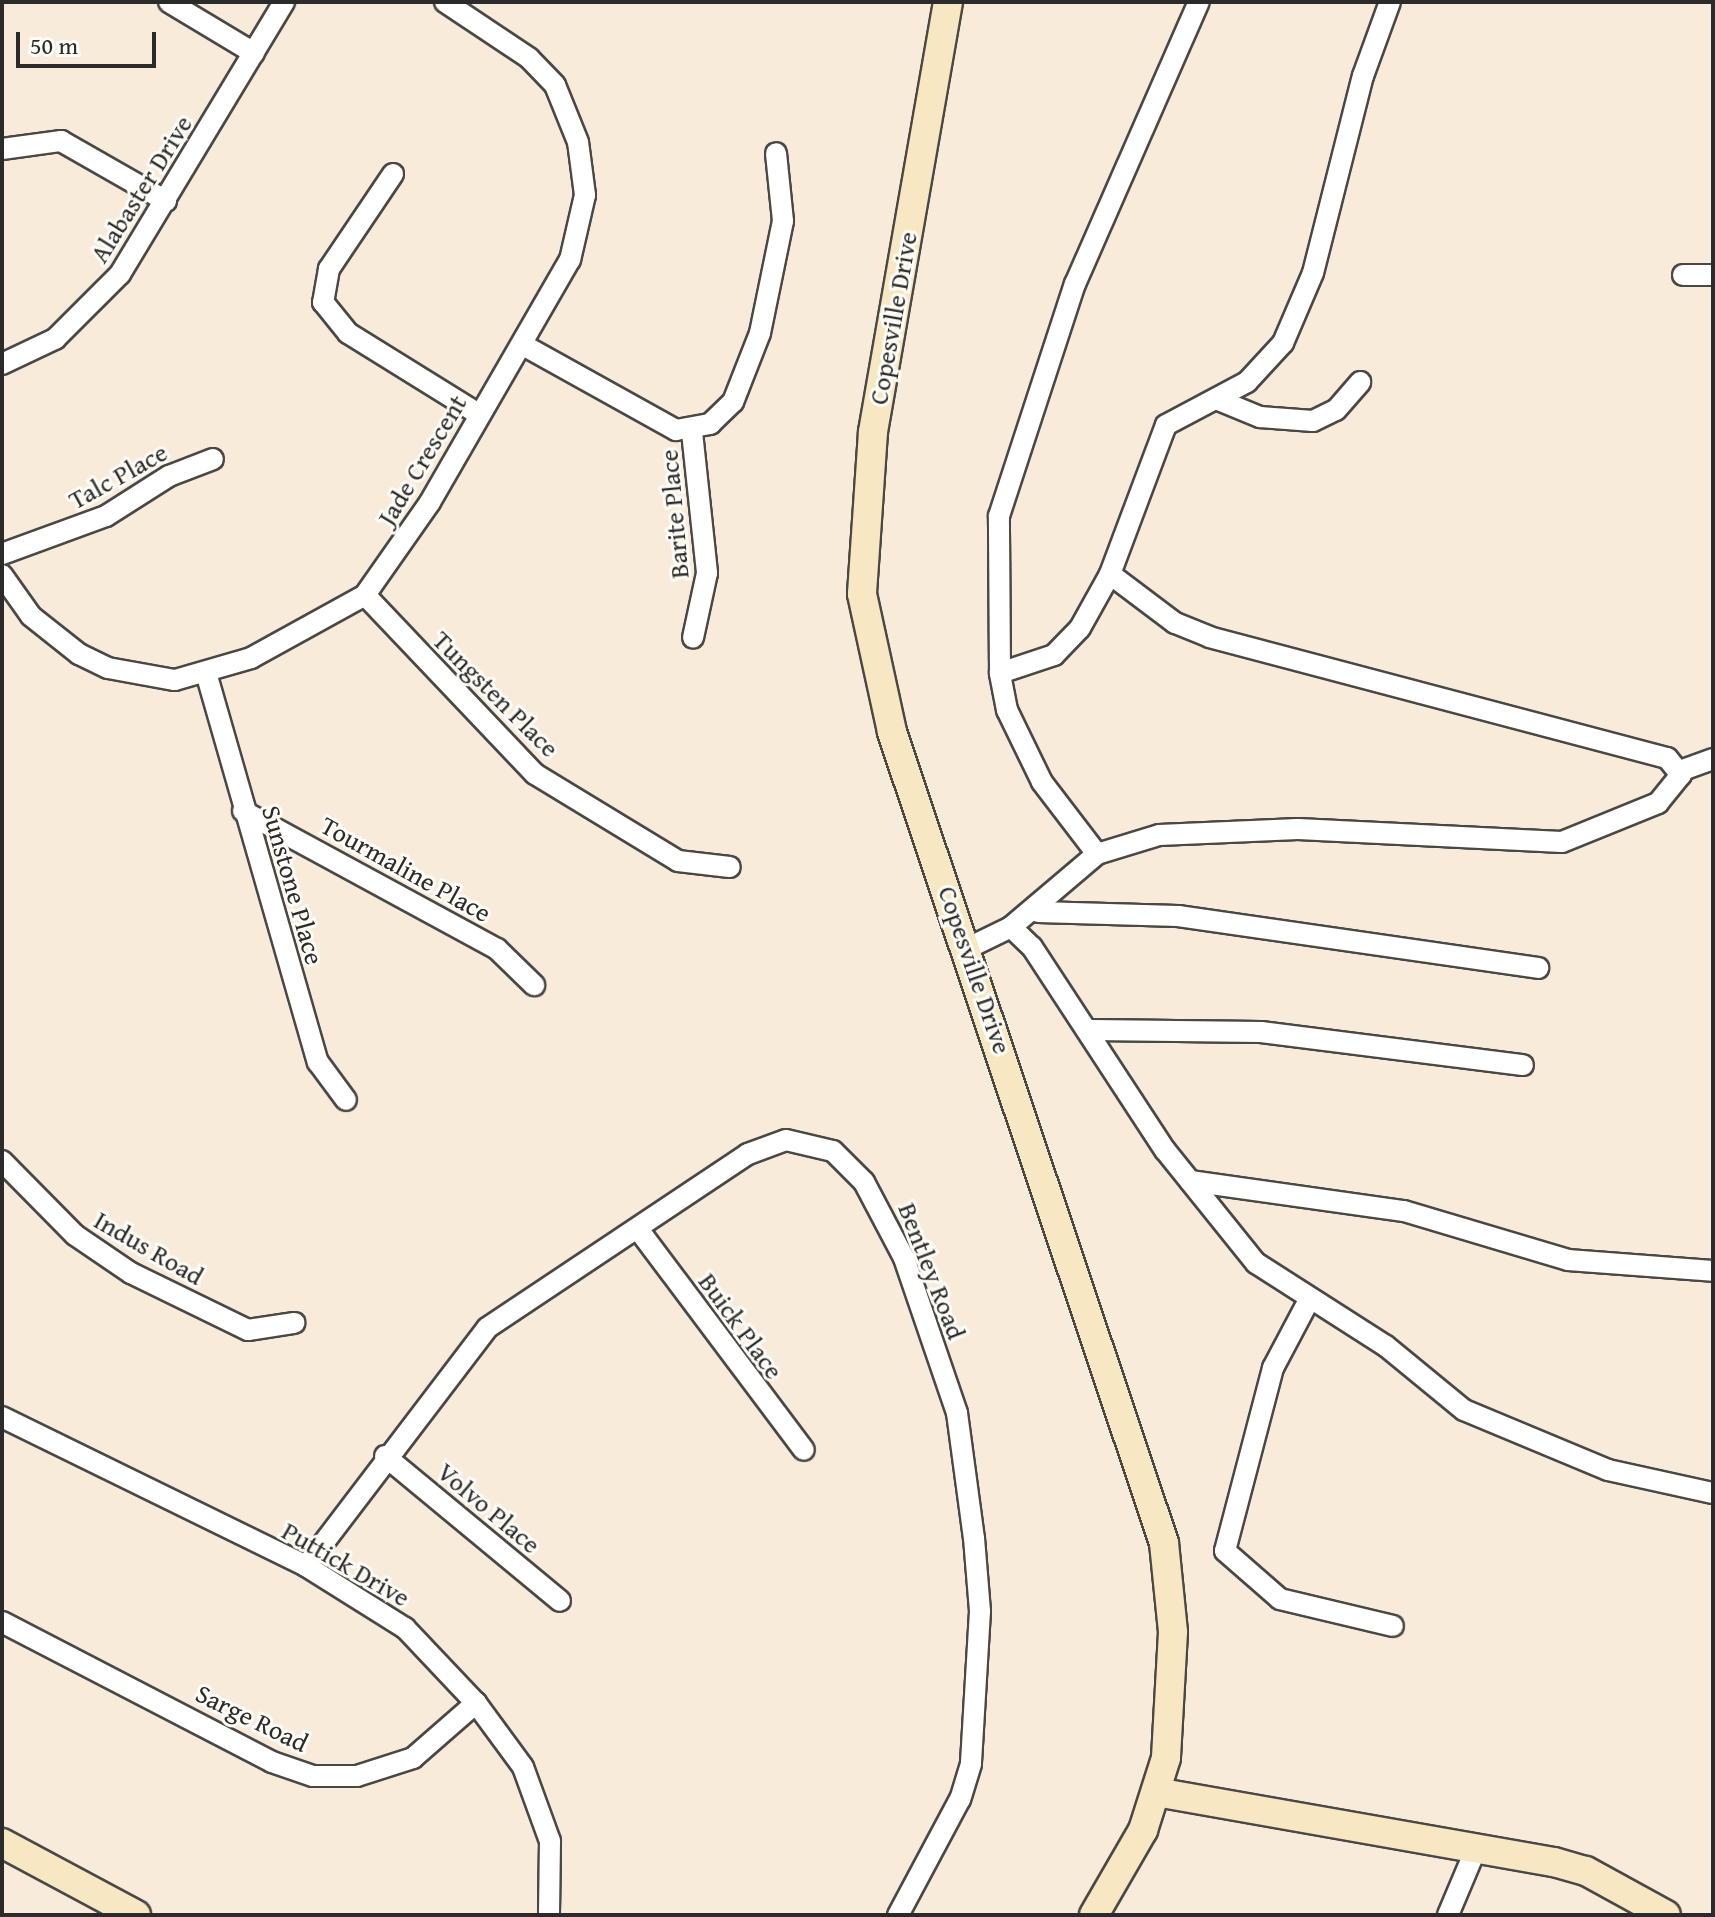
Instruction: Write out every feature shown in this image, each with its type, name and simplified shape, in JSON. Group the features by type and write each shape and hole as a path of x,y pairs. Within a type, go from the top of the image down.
{"street":[{"path":"169,2 254,53"},
{"name":"Alabaster Drive","path":"2,364 78,322 120,274 284,2"},
{"name":"Jade Crescent","path":"365,595 523,345 570,260 584,170 555,85 478,10 445,2"},
{"name":"Copesville Drive","path":"948,2 873,432 862,594 892,732 968,948 1164,1543 1172,1695 1156,1792 1129,1859 1094,1915"},
{"path":"1097,854 1015,734 1000,673 997,542 1014,455 1128,152 1199,2"},
{"path":"1000,673 1069,645 1110,574 1166,425 1216,399 1272,357 1306,293 1372,42 1390,2"},
{"path":"2,149 61,141 166,201"},
{"path":"523,345 659,422 692,432 733,402 760,333 783,221 776,153"},
{"path":"393,174 329,269 323,302 348,333 480,415"},
{"path":"1683,275 1713,275"},
{"path":"1216,399 1260,417 1313,421 1336,410 1360,382"},
{"name":"Barite Place","path":"692,432 707,573 693,638"},
{"name":"Talc Place","path":"2,554 106,516 169,476 213,459"},
{"path":"1110,574 1175,623 1210,637 1667,758 1680,771"},
{"path":"2,575 48,632 108,668 175,680 207,676 365,595"},
{"name":"Tungsten Place","path":"365,595 535,774 678,861 730,867"},
{"name":"Sunstone Place","path":"207,676 243,811 318,1062 346,1100"},
{"path":"1680,771 1713,759"},
{"path":"968,948 1038,912 1097,854 1159,835 1298,829 1562,842 1658,803 1678,785 1680,771"},
{"name":"Tourmaline Place","path":"243,811 490,944 534,985"},
{"path":"1038,912 1178,916 1538,968"},
{"path":"1011,927 1059,979 1190,1181 1238,1245 1309,1300 1386,1346 1464,1410 1608,1470 1713,1493"},
{"path":"1092,1030 1261,1032 1523,1065"},
{"name":"Bentley Road","path":"306,1566 385,1456 487,1328 748,1154 801,1140 851,1166 904,1258 967,1453 980,1611 971,1764 898,1915"},
{"name":"Indus Road","path":"2,1161 75,1235 131,1273 248,1330 294,1323"},
{"path":"1190,1181 1404,1211 1568,1260 1713,1271"},
{"name":"Buick Place","path":"638,1229 804,1450"},
{"path":"1309,1300 1273,1368 1225,1551 1280,1599 1393,1626"},
{"name":"Puttick Drive","path":"2,1417 306,1566 405,1628 476,1703 523,1767 542,1809 553,1885 549,1915"},
{"name":"Volvo Place","path":"385,1456 560,1601"},
{"name":"Sarge Road","path":"2,1622 272,1762 313,1776 357,1776 413,1758 476,1703"},
{"path":"1156,1792 1586,1871 1666,1915"},
{"path":"2,1843 136,1915"},
{"path":"1448,1915 1475,1851"}]}
